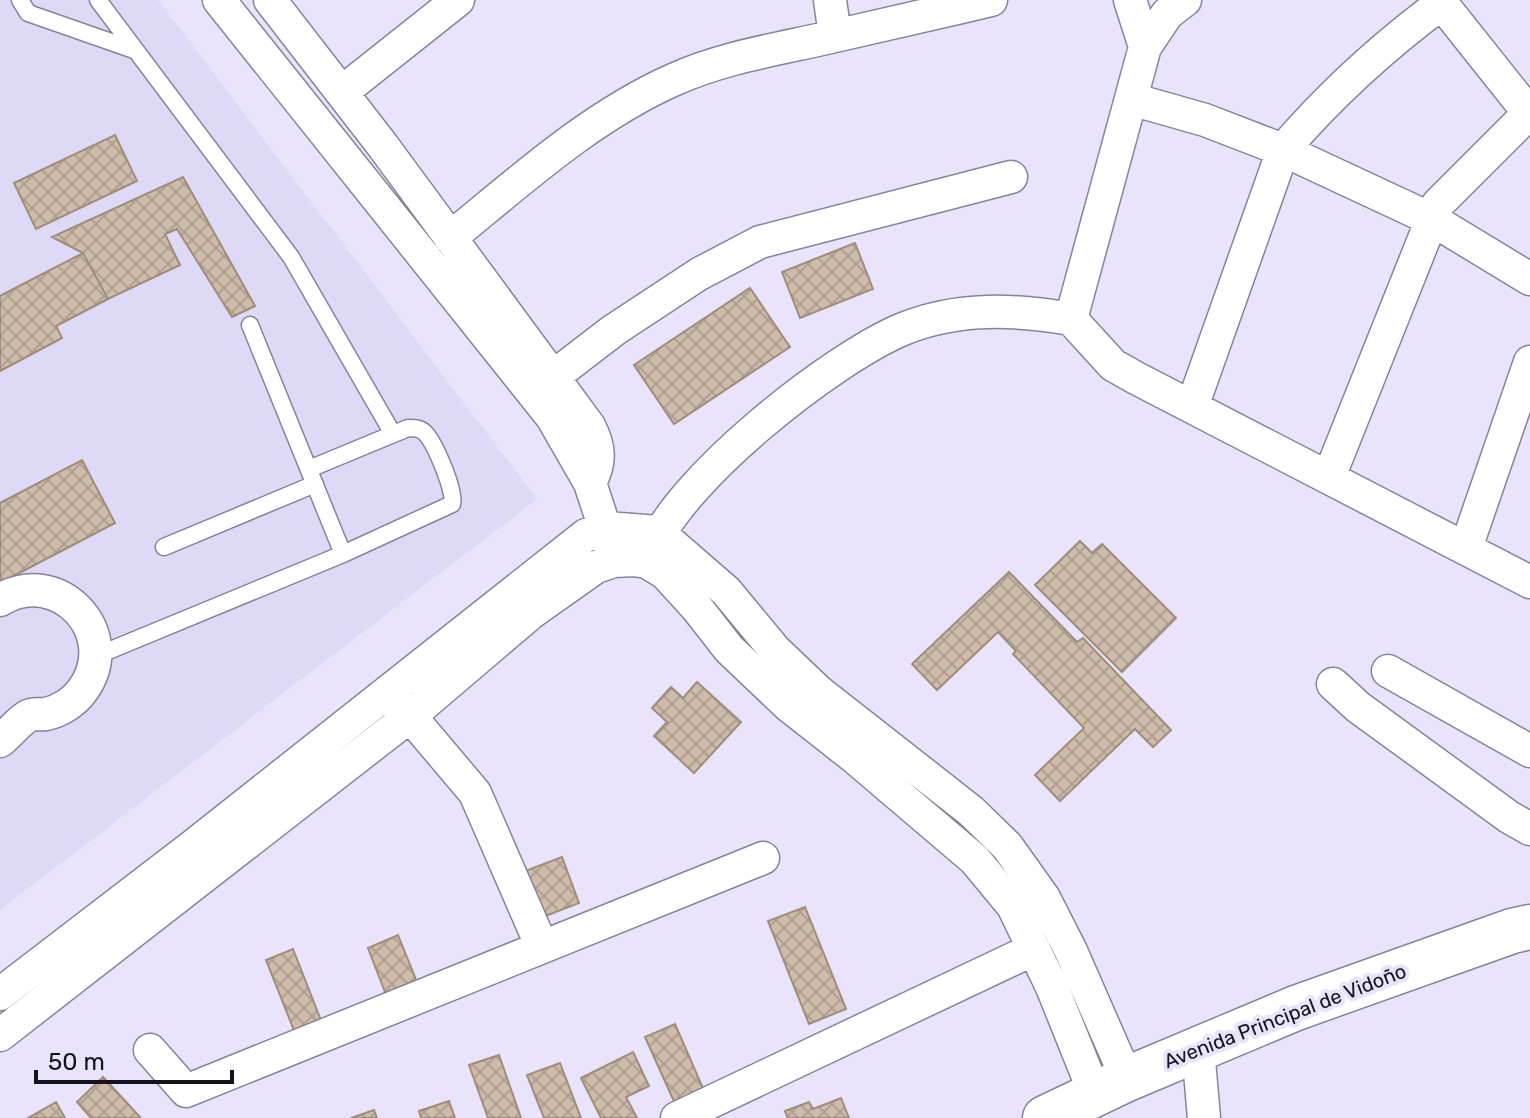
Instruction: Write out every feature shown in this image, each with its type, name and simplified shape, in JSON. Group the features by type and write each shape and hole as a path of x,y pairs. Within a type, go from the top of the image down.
{"main road":[{"name":"Avenida Principal de Vidoño","path":"1045,1118 1296,1008 1530,927"}],"street":[{"path":"219,0 552,417 590,483 607,528 614,561"},
{"path":"270,0 554,376 594,436 599,457 590,483"},
{"path":"342,92 458,0"},
{"path":"830,0 835,36"},
{"path":"450,238 547,159 613,112 701,68 991,0"},
{"path":"1130,0 1145,47"},
{"path":"1071,319 1145,47 1167,14 1185,0"},
{"path":"1192,407 1283,150 1308,120 1396,37 1441,2 1529,113 1438,204 1329,477"},
{"path":"1131,99 1205,120 1283,150 1431,219 1530,279"},
{"path":"554,376 614,330 699,274 760,242 1011,177"},
{"path":"647,562 658,532 681,501 747,435 858,354 903,329 958,314 1002,311 1071,319 1113,365 1530,582"},
{"path":"1466,548 1530,362"},
{"path":"0,994 586,535 607,528 658,532 726,591 775,650 818,691 971,811 1007,846 1044,898 1071,951 1111,1087"},
{"path":"0,1035 410,716 531,613 596,567 614,561 633,560 647,562 665,573 729,649 789,706 975,860 1013,906 1111,1087"},
{"path":"0,600 10,594 31,590 53,593 72,603 86,619 94,637 96,656 91,676 81,692 67,705 49,713 29,715 0,741"},
{"path":"1388,671 1530,751"},
{"path":"1333,684 1358,707 1530,829"},
{"path":"385,694 410,716 475,793 542,947"},
{"path":"150,1050 186,1091 763,858"},
{"path":"677,1118 1034,949"},
{"path":"1198,1049 1204,1118"}],"lane":[{"path":"20,0 28,13 134,50"},
{"path":"98,0 291,257 393,434"},
{"path":"250,325 343,554"},
{"path":"96,656 343,554 452,504 455,497 427,435 416,428 408,428 164,547"}],"shaded area":[{"path":"0,0 158,0 537,499 0,910"}],"building":[{"path":"115,135 137,181 36,229 14,183"},
{"path":"183,177 255,306 232,317 177,229 165,234 180,265 108,299 83,253 52,237"},
{"path":"855,243 873,289 800,318 782,272"},
{"path":"83,253 108,299 56,326 62,338 0,371 0,296"},
{"path":"750,288 790,347 674,424 634,365"},
{"path":"82,460 115,523 0,583 0,503"},
{"path":"1080,541 1092,553 1102,544 1176,618 1122,672 1035,585"},
{"path":"1009,572 1077,642 1083,638 1171,730 1153,747 1135,729 1060,801 1035,775 1084,728 1013,654 1016,651 998,632 937,690 912,664"},
{"path":"697,682 741,722 694,773 654,736 667,722 652,708 671,687 683,698"},
{"path":"562,857 579,903 543,917 525,871"},
{"path":"805,907 846,1009 809,1024 768,921"},
{"path":"398,935 421,992 390,1005 368,948"},
{"path":"293,949 322,1023 295,1033 266,960"},
{"path":"675,1024 705,1093 676,1106 645,1037"},
{"path":"633,1052 649,1086 626,1097 637,1118 601,1118 581,1078"},
{"path":"499,1055 521,1118 488,1118 469,1065"},
{"path":"560,1063 581,1118 544,1118 527,1075"},
{"path":"103,1077 139,1118 91,1118 77,1102"},
{"path":"841,1098 849,1118 788,1118 785,1111 809,1102 813,1109"},
{"path":"449,1101 455,1118 421,1118 419,1111"},
{"path":"56,1102 65,1118 28,1118"},
{"path":"374,1110 377,1118 351,1118"}]}
